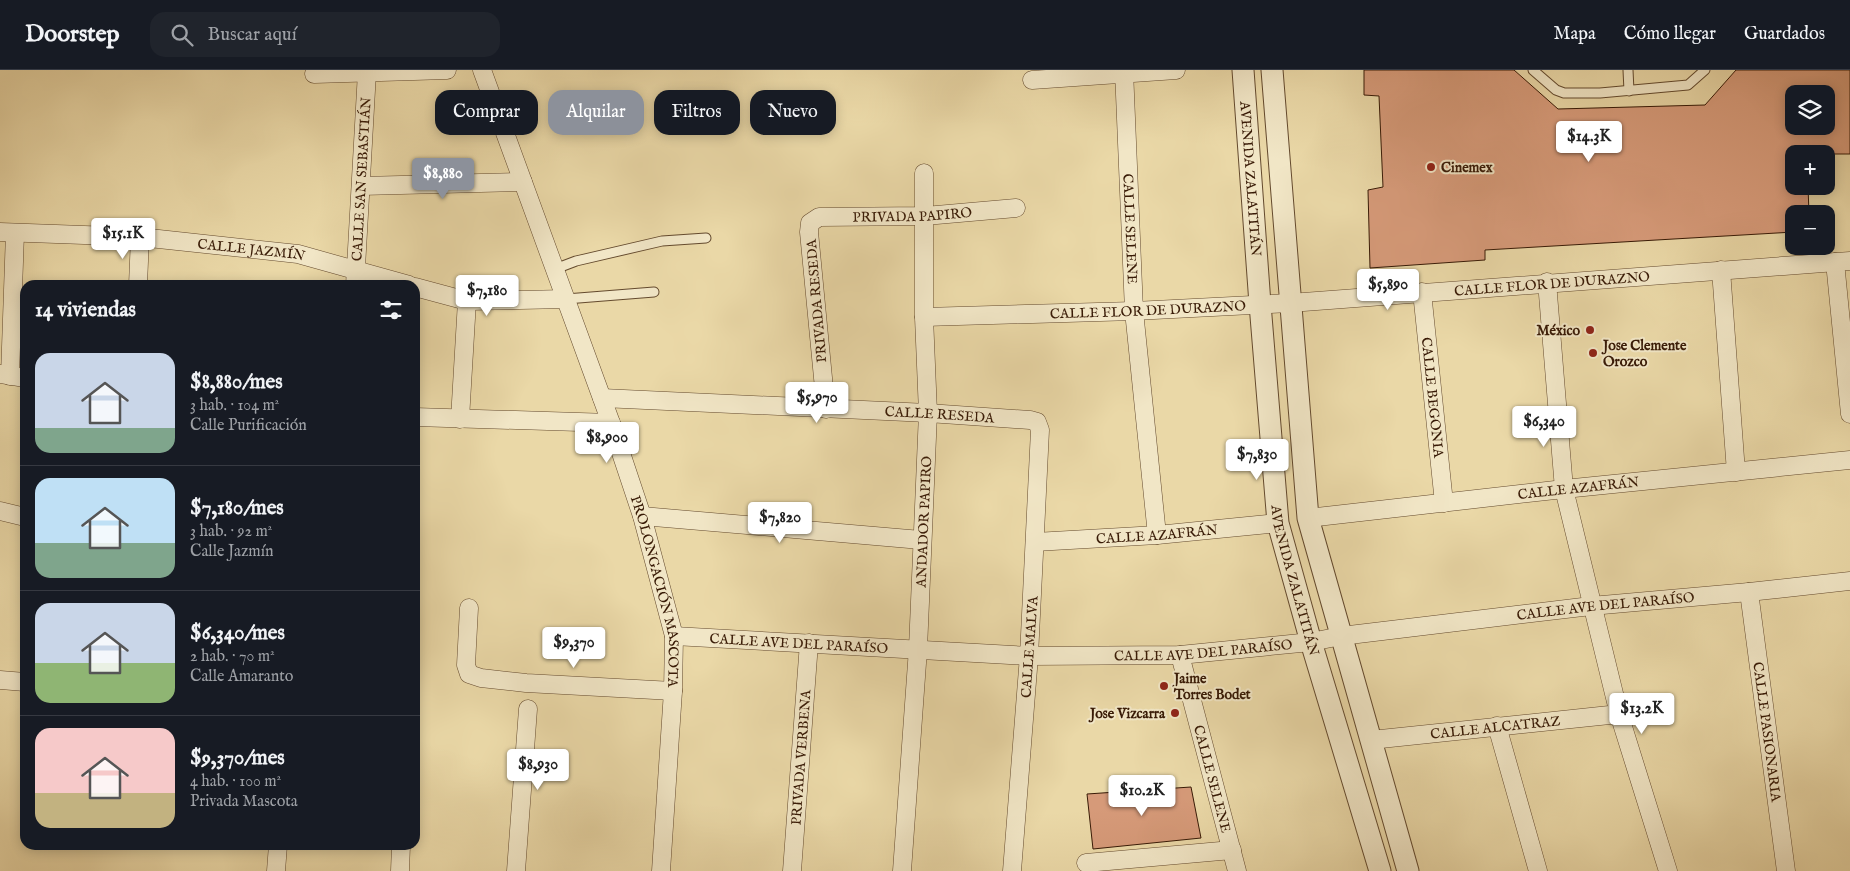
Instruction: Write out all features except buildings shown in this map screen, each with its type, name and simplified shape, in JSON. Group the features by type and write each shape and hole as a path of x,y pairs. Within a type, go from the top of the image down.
{"street":[{"path":"314,74 448,70"},
{"name":"PROLONGACIÓN MASCOTA","path":"482,70 611,424 642,516 674,636 661,871"},
{"path":"1032,80 1124,71 1176,70"},
{"name":"AVENIDA ZALATITÁN","path":"1243,70 1278,523 1311,642 1380,871"},
{"name":"AVENIDA ZALATITÁN","path":"1272,70 1308,518 1408,871"},
{"name":"CALLE SELENE","path":"1124,71 1134,311 1157,535"},
{"name":"CALLE SAN SEBASTIÁN","path":"356,278 367,72"},
{"name":"ANDADOR PAPIRO","path":"902,871 918,649 921,540 928,413 924,317 924,173"},
{"path":"362,186 523,182"},
{"name":"PRIVADA PAPIRO","path":"810,223 819,217 925,216 1016,208"},
{"name":"PRIVADA RESEDA","path":"810,223 809,232 826,409"},
{"path":"8,232 12,376"},
{"name":"CALLE JAZMÍN","path":"8,232 140,237 298,254 356,278 371,280"},
{"path":"138,280 140,237"},
{"path":"1842,261 1850,414"},
{"name":"CALLE FLOR DE DURAZNO","path":"924,317 1134,311 1290,303 1842,261"},
{"path":"1721,270 1736,472"},
{"path":"1547,282 1564,489 1591,606 1619,714 1668,871"},
{"path":"420,288 467,301 566,299"},
{"name":"CALLE BEGONIA","path":"1422,292 1444,503"},
{"path":"460,419 467,301"},
{"name":"CALLE RESEDA","path":"602,398 928,413 1037,422"},
{"path":"420,417 611,424"},
{"name":"CALLE MALVA","path":"1012,871 1029,656 1040,430 1037,422"},
{"name":"CALLE AZAFRÁN","path":"1308,518 1564,489 1850,460"},
{"path":"0,511 20,516"},
{"path":"642,516 921,540"},
{"name":"CALLE AZAFRÁN","path":"1035,542 1157,535 1278,523"},
{"name":"CALLE AVE DEL PARAÍSO","path":"674,636 1029,656 1180,656 1311,642 1341,636 1591,606 1850,581"},
{"name":"CALLE PASIONARIA","path":"1749,592 1786,871"},
{"path":"469,608 466,665 469,674 481,678 526,683 672,691"},
{"name":"PRIVADA VERBENA","path":"792,871 809,643"},
{"name":"CALLE SELENE","path":"1180,656 1238,871"},
{"path":"0,680 20,682"},
{"path":"516,871 528,709"},
{"name":"CALLE ALCATRAZ","path":"1370,740 1619,714"},
{"path":"1497,726 1538,871"},
{"path":"276,871 278,850"},
{"path":"400,871 401,850"},
{"path":"1086,863 1232,850"}],"lane":[{"path":"1534,70 1556,90 1564,93 1600,93 1688,85 1705,70"},
{"path":"1628,70 1629,91"},
{"path":"555,269 576,261 662,241 706,238"},
{"path":"566,299 654,292"}],"place":[{"name":"Cinemex","path":"1431,167"},
{"name":"México","path":"1590,330"},
{"name":"Jose Clemente Orozco","path":"1593,353"},
{"name":"Jaime Torres Bodet","path":"1164,686"},
{"name":"Jose Vizcarra","path":"1175,713"}]}
